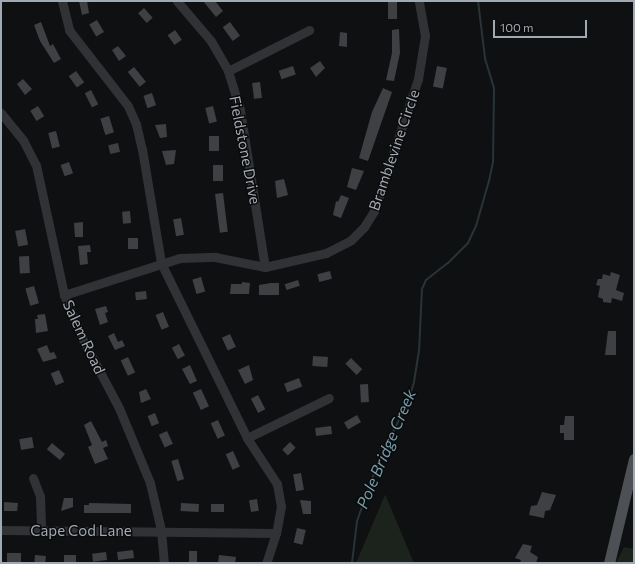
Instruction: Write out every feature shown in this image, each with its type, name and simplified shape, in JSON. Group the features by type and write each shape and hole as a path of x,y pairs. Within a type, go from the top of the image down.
{"main road":[{"path":"609,563 634,459"}],"street":[{"path":"62,1 69,30 115,86 128,106 136,124 161,263 247,438 277,484 280,506 276,533 266,563"},
{"name":"Fieldstone Drive","path":"177,1 211,41 228,71 240,110 265,268"},
{"name":"Bramblevine Circle","path":"64,295 161,263 197,256 216,257 265,268 335,250 351,240 369,219 422,64 424,27 419,1"},
{"path":"228,71 309,30"},
{"name":"Salem Road","path":"1,113 23,140 36,165 64,295 82,338 119,408 150,482 161,530 164,563"},
{"path":"247,438 329,398"},
{"path":"33,478 40,496 41,531"},
{"name":"Cape Cod Lane","path":"1,530 161,530 276,533"}],"shaded area":[{"path":"385,495 414,563 356,563"},
{"path":"624,547 634,549 634,563 616,563"}],"building":[{"path":"79,1 87,1 89,13 82,15"},
{"path":"203,1 215,1 223,11 216,17"},
{"path":"388,1 397,1 397,19 388,19"},
{"path":"144,8 153,18 147,23 138,13"},
{"path":"97,20 104,32 96,37 89,24"},
{"path":"41,22 50,46 53,44 61,59 54,63 40,41 34,25"},
{"path":"230,22 240,36 233,41 223,27"},
{"path":"399,29 400,53 394,81 386,80 392,53 392,30"},
{"path":"175,30 182,40 175,45 168,35"},
{"path":"340,32 347,33 347,47 339,46"},
{"path":"118,46 126,56 119,61 112,50"},
{"path":"320,61 325,68 316,77 310,68"},
{"path":"293,66 296,75 282,79 279,71"},
{"path":"437,66 447,68 443,89 433,87"},
{"path":"134,67 146,82 140,87 128,72"},
{"path":"76,71 84,82 77,88 69,76"},
{"path":"23,79 32,89 25,95 17,84"},
{"path":"260,82 262,98 254,99 252,83"},
{"path":"383,88 392,92 368,161 359,158 372,112"},
{"path":"91,90 98,104 92,107 85,93"},
{"path":"152,93 156,105 147,108 143,96"},
{"path":"38,106 44,116 36,121 30,111"},
{"path":"213,106 217,122 209,123 205,108"},
{"path":"109,116 114,132 105,135 100,119"},
{"path":"166,124 167,137 160,138 155,125"},
{"path":"56,131 60,147 52,148 48,133"},
{"path":"209,136 219,136 219,151 209,151"},
{"path":"118,143 120,152 110,154 108,145"},
{"path":"176,150 174,164 166,165 162,151"},
{"path":"69,162 73,173 65,176 61,165"},
{"path":"213,165 223,165 223,181 213,181"},
{"path":"352,168 364,171 356,190 347,187"},
{"path":"284,179 288,195 277,198 275,181"},
{"path":"223,193 228,232 220,233 215,194"},
{"path":"341,195 349,198 341,218 333,215 336,201 338,202"},
{"path":"130,211 131,223 123,224 122,212"},
{"path":"181,218 184,235 176,236 173,219"},
{"path":"83,222 83,237 75,237 74,223"},
{"path":"25,229 28,245 18,247 15,231"},
{"path":"128,238 138,238 138,249 128,249"},
{"path":"90,245 91,252 87,252 88,264 80,265 78,246"},
{"path":"29,256 30,273 20,274 19,257"},
{"path":"330,271 332,279 319,282 317,274"},
{"path":"611,272 620,275 616,290 624,293 622,301 612,298 611,303 603,302 603,299 598,297 600,286 596,285 598,279 602,279 603,274 610,276"},
{"path":"201,277 205,291 196,294 192,279"},
{"path":"298,280 300,286 287,290 285,284"},
{"path":"242,282 250,283 249,294 230,294 231,284 242,284"},
{"path":"279,283 279,295 259,295 259,285"},
{"path":"34,286 39,303 30,306 25,288"},
{"path":"146,291 147,299 136,300 135,292"},
{"path":"106,306 108,312 105,313 108,322 100,325 95,309"},
{"path":"163,312 169,327 162,330 156,315"},
{"path":"45,314 48,331 36,333 35,319 38,319 37,315"},
{"path":"608,331 616,331 616,355 605,355"},
{"path":"114,333 118,342 122,340 125,346 115,350 108,336"},
{"path":"230,334 236,347 228,350 222,338"},
{"path":"179,344 185,356 178,359 172,348"},
{"path":"47,345 50,353 54,352 57,358 43,362 37,349"},
{"path":"313,356 328,357 327,367 312,366"},
{"path":"128,357 135,372 128,376 121,360"},
{"path":"351,358 362,369 357,375 345,364"},
{"path":"190,365 197,381 190,384 182,369"},
{"path":"249,365 253,380 245,384 238,370"},
{"path":"59,370 64,382 56,385 51,374"},
{"path":"299,378 302,386 287,392 284,384"},
{"path":"360,384 368,384 369,402 361,402"},
{"path":"146,389 151,399 141,403 139,392"},
{"path":"201,389 209,406 201,410 193,393"},
{"path":"258,395 265,409 258,413 251,399"},
{"path":"155,413 159,423 152,426 148,416"},
{"path":"357,415 361,422 348,429 344,422"},
{"path":"565,416 574,416 574,440 564,440 564,433 560,433 560,425 564,425"},
{"path":"218,420 225,436 218,439 211,423"},
{"path":"91,421 102,442 106,440 108,446 103,448 108,459 95,464 88,447 92,445 84,425"},
{"path":"331,426 332,434 316,436 315,428"},
{"path":"167,431 173,444 165,447 159,435"},
{"path":"32,437 34,448 21,450 19,439"},
{"path":"290,442 296,448 288,455 282,450"},
{"path":"52,443 65,454 60,460 47,449"},
{"path":"233,451 240,467 233,470 226,454"},
{"path":"178,459 184,479 177,481 171,461"},
{"path":"301,473 304,490 296,491 293,474"},
{"path":"542,492 556,495 550,510 545,511 544,518 529,515 531,506 537,505"},
{"path":"64,498 73,498 73,507 61,511"},
{"path":"257,499 259,511 251,512 249,500"},
{"path":"300,500 311,501 311,514 303,514"},
{"path":"4,502 18,503 17,511 4,511"},
{"path":"89,503 131,504 131,513 84,513 84,505 89,505"},
{"path":"181,503 199,504 199,512 181,511"},
{"path":"211,504 224,504 224,512 211,512"},
{"path":"297,528 306,530 302,545 294,543"},
{"path":"523,544 532,546 530,552 538,557 536,563 520,563 521,560 515,558"},
{"path":"133,550 134,558 118,560 117,552"},
{"path":"189,551 197,551 197,563 189,563"},
{"path":"106,552 107,560 93,562 92,554"},
{"path":"7,553 21,553 21,563 7,563"},
{"path":"35,555 46,556 45,563 34,563"},
{"path":"64,555 76,555 76,563 64,563"},
{"path":"219,555 236,557 235,563 218,563"}],"waterway":[{"name":"Pole Bridge Creek","path":"352,563 357,521 379,460 407,404 414,382 419,352 422,289 426,280 448,263 468,243 476,226 489,181 493,162 494,88 485,58 478,1"}]}
